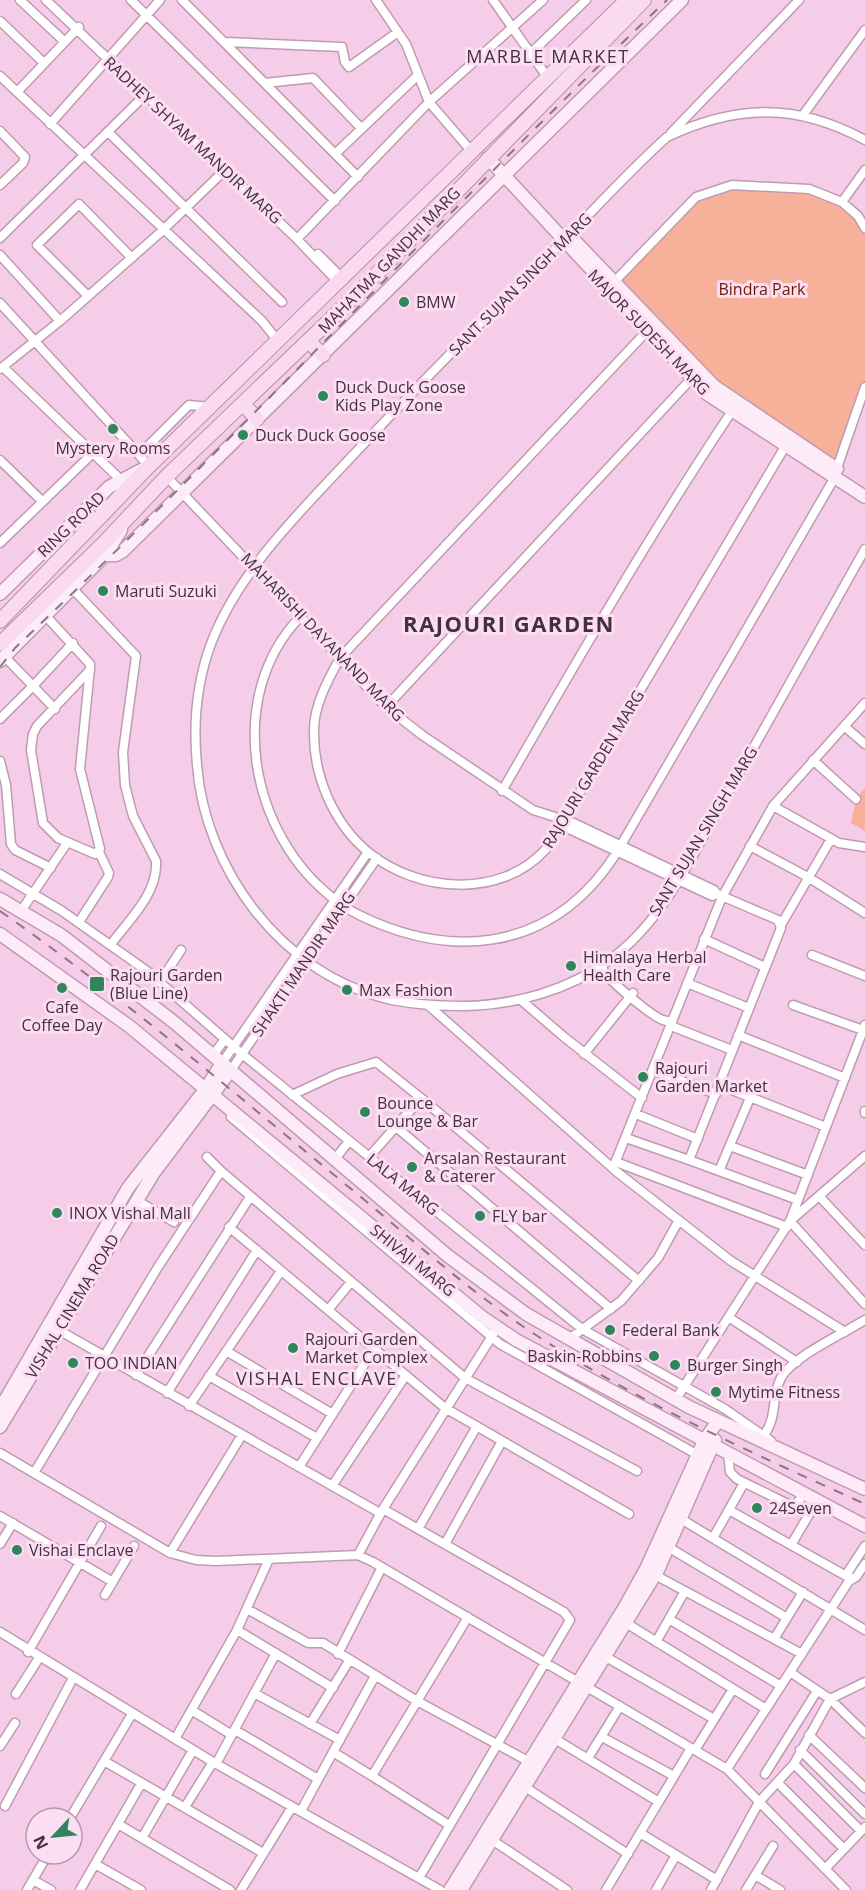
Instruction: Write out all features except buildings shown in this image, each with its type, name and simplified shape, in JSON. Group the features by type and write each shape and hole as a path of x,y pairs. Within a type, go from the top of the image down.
{"main road":[{"name":"MAHATMA GANDHI MARG","path":"0,621 125,483 149,466 627,0"},
{"name":"MAHATMA GANDHI MARG","path":"1,654 104,549 130,516 167,477 357,294 644,0"},
{"path":"308,341 323,355"},
{"path":"243,404 257,419"}],"street":[{"path":"20,0 65,42"},
{"name":"RADHEY SHYAM MANDIR MARG","path":"46,0 299,237 340,280"},
{"name":"RADHEY SHYAM MANDIR MARG","path":"53,0 78,28"},
{"path":"131,0 335,201"},
{"path":"50,124 145,14 160,0"},
{"path":"182,0 358,177"},
{"path":"376,0 398,32 429,102 472,152"},
{"path":"493,0 548,78"},
{"path":"299,237 429,102 543,0"},
{"path":"531,53 586,0"},
{"path":"55,709 1,654 72,588 104,549 120,554 682,0"},
{"path":"667,137 800,0"},
{"path":"0,21 44,63"},
{"path":"17,92 78,28"},
{"path":"803,115 865,30"},
{"path":"225,42 340,47 344,49 345,62 349,67 398,32"},
{"path":"335,154 418,75"},
{"path":"0,76 162,231 262,321 278,341"},
{"path":"265,83 313,78 361,128"},
{"path":"0,238 146,93"},
{"name":"SANT SUJAN SINGH MARG","path":"865,140 803,115 769,111 697,124 667,137 416,388 282,533 254,567 213,638 204,664 196,716 198,775 202,804 210,832 239,890 270,930 305,960 327,974 382,998 428,1005 480,1006 521,1000 564,986 602,968 641,932 680,878 865,549"},
{"path":"0,131 25,157 23,163 0,185"},
{"path":"108,132 282,302"},
{"name":"MAJOR SUDESH MARG","path":"491,155 567,238 647,331 692,378 836,473 865,497"},
{"path":"125,483 2,368 132,258 226,169"},
{"name":"RADHEY SHYAM MANDIR MARG","path":"226,169 340,280"},
{"path":"842,202 865,170"},
{"path":"614,282 696,197 732,185 809,189 842,202 858,216 865,228"},
{"path":"88,297 37,245 79,204 132,258"},
{"name":"MAJOR SUDESH MARG","path":"567,238 614,282 711,391 732,411 786,445 865,487"},
{"path":"0,255 60,321"},
{"path":"1,306 149,466"},
{"name":"RAJOURI GARDEN MARG","path":"647,331 340,658 318,707 314,728 315,751 320,774 333,810 348,831 368,852 423,879 455,884 487,884 506,879 537,860 565,822 786,445"},
{"path":"386,707 692,378"},
{"path":"342,906 381,926 408,935 443,941 502,938 560,915 585,895 619,849 836,473 865,387"},
{"path":"139,455 189,405 210,407"},
{"path":"502,791 591,636 675,498 732,411"},
{"path":"0,543 94,452"},
{"path":"0,460 42,501"},
{"name":"MAHARISHI DAYANAND MARG","path":"167,477 386,707 502,791 533,810 574,823 619,849 712,896 719,895 778,920 781,925"},
{"name":"RING ROAD","path":"0,594 125,483"},
{"path":"72,588 136,656 123,752 125,785 128,802 156,861 156,870 148,894 112,943"},
{"path":"45,615 88,660 90,670 80,770 99,852 109,873 79,922"},
{"path":"301,616 287,631 273,656 258,692 254,720 256,755 261,786 285,846 303,871 334,899"},
{"path":"0,719 73,643"},
{"path":"90,670 37,726 33,734 31,750 43,823 50,832 67,843 95,854 99,852"},
{"path":"615,1165 704,939 719,895 773,806 865,703"},
{"path":"844,726 865,744"},
{"path":"813,760 856,800"},
{"path":"0,761 6,784 11,844 15,850 51,868"},
{"path":"773,806 831,839 865,847"},
{"path":"689,1160 781,925 831,839"},
{"path":"21,911 67,843"},
{"path":"750,846 808,877 865,913"},
{"path":"222,1062 368,852"},
{"name":"SHAKTI MANDIR MARG","path":"222,1062 242,1054 377,858"},
{"name":"LALA MARG","path":"0,874 112,943 232,1046 582,1329 725,1409 788,1454"},
{"name":"SHIVAJI MARG","path":"0,899 61,935 222,1062 448,1256 526,1314 676,1400 865,1489"},
{"name":"SHIVAJI MARG","path":"0,934 129,1026 494,1332 516,1340 865,1526"},
{"path":"704,939 765,967"},
{"path":"160,982 181,950"},
{"path":"812,955 865,976"},
{"path":"602,968 604,974 663,1020 732,1050"},
{"path":"687,983 749,1008"},
{"path":"585,1054 632,994"},
{"path":"521,1000 642,1098"},
{"path":"428,1005 679,1220 756,1277 845,1332"},
{"path":"676,1400 788,1224 864,1028 793,1005"},
{"path":"738,1035 845,1078"},
{"path":"222,1062 225,1039"},
{"name":"VISHAL CINEMA ROAD","path":"119,1216 136,1200 209,1093 222,1062"},
{"path":"292,1095 337,1074 376,1062 639,1281"},
{"path":"653,1070 750,1098 826,1127"},
{"name":"VISHAL CINEMA ROAD","path":"0,1427 119,1216 136,1175 209,1093"},
{"path":"369,1157 421,1098"},
{"path":"719,1171 750,1098"},
{"path":"636,1114 698,1139"},
{"path":"395,1126 611,1309"},
{"path":"626,1138 798,1200"},
{"path":"335,1159 349,1141"},
{"path":"730,1146 808,1175"},
{"path":"207,1157 250,1197 465,1378 637,1471"},
{"path":"788,1224 861,1159 865,1170"},
{"path":"615,1165 788,1224 865,1304"},
{"path":"34,1473 106,1358 158,1267 221,1171"},
{"path":"819,1196 865,1245"},
{"path":"136,1375 250,1197"},
{"path":"136,1200 174,1222"},
{"path":"569,1339 611,1309 639,1281 658,1258 679,1220"},
{"path":"229,1227 445,1408 629,1514"},
{"path":"167,1393 257,1251"},
{"path":"189,1406 281,1271"},
{"path":"327,1310 351,1282"},
{"path":"730,1318 797,1362"},
{"path":"764,1435 775,1412 780,1379 797,1362 865,1320"},
{"path":"55,1328 332,1486 418,1529 564,1612 570,1624 495,1745 419,1878"},
{"name":"VISHAL CINEMA ROAD","path":"0,1409 55,1328"},
{"path":"358,1555 382,1511 494,1332 526,1361 698,1455"},
{"path":"299,1467 374,1349"},
{"path":"226,1352 332,1413"},
{"path":"332,1486 406,1375"},
{"path":"209,1376 317,1438"},
{"path":"450,1890 528,1761 582,1683 606,1657 655,1575 681,1519 709,1443 725,1409"},
{"path":"418,1529 477,1426"},
{"path":"170,1553 242,1435"},
{"path":"445,1544 502,1441"},
{"path":"461,1890 555,1738 582,1683 646,1569 698,1455 709,1443"},
{"path":"0,1453 170,1553 196,1560 358,1555 382,1567 727,1769 846,1890"},
{"path":"728,1453 730,1472 744,1483 793,1506 804,1494"},
{"path":"713,1538 744,1483"},
{"path":"791,1545 817,1501"},
{"path":"729,1510 848,1579 856,1577 865,1564"},
{"path":"0,1516 113,1582"},
{"path":"681,1519 865,1630"},
{"path":"0,1544 13,1523"},
{"path":"28,1652 101,1526"},
{"path":"105,1595 134,1546"},
{"path":"727,1769 831,1608 865,1546"},
{"path":"668,1547 787,1618"},
{"path":"175,1739 193,1711 237,1630 269,1559"},
{"path":"338,1654 382,1567"},
{"path":"655,1575 802,1654"},
{"path":"657,1642 685,1591"},
{"path":"774,1639 803,1592"},
{"path":"247,1609 308,1643 323,1643 417,1701 528,1761"},
{"path":"372,1776 468,1617"},
{"path":"669,1619 781,1686"},
{"path":"626,1623 766,1709"},
{"path":"237,1630 333,1688"},
{"path":"0,1632 28,1652 214,1763 440,1890"},
{"path":"185,1807 234,1733 276,1653"},
{"path":"606,1657 714,1719"},
{"path":"16,1694 39,1658"},
{"path":"310,1724 350,1661"},
{"path":"790,1672 830,1699 865,1733"},
{"path":"301,1811 375,1676"},
{"path":"5,1806 73,1678"},
{"path":"711,1890 759,1802 794,1764 830,1699 865,1682"},
{"path":"606,1890 674,1776 733,1689"},
{"path":"765,1774 817,1691"},
{"path":"254,1693 340,1740"},
{"path":"588,1758 620,1706"},
{"path":"193,1711 318,1779"},
{"path":"77,1806 132,1714"},
{"path":"0,1746 15,1723"},
{"path":"809,1735 865,1788"},
{"path":"602,1737 674,1776"},
{"path":"555,1738 659,1802"},
{"path":"142,1838 193,1750"},
{"path":"800,1750 865,1814"},
{"path":"333,1752 449,1825"},
{"path":"104,1761 263,1854"},
{"path":"794,1764 863,1829 825,1869"},
{"path":"778,1783 844,1849"},
{"path":"80,1890 141,1784"},
{"path":"525,1787 628,1854"},
{"path":"241,1890 292,1806"},
{"path":"118,1824 230,1890"},
{"path":"640,1833 717,1880"},
{"path":"492,1840 567,1890"},
{"path":"746,1890 772,1846"},
{"path":"656,1890 676,1855"},
{"path":"95,1864 129,1887 141,1890"},
{"path":"27,1890 41,1866"},
{"path":"755,1875 780,1890"},
{"path":"33,1880 51,1890"}],"green space":[{"name":"Bindra Park","path":"732,185 805,189 842,202 865,228 865,387 837,468 714,386 614,282 696,197"},
{"path":"865,788 865,831 851,823 856,799"}],"railway":[{"path":"0,667 15,648 180,488 503,161 667,0"},
{"path":"0,911 93,979 228,1087 438,1262 518,1323 559,1350 644,1399 731,1443 865,1504"}],"place":[{"name":"BMW","path":"404,302"},
{"name":"Duck Duck Goose Kids Play Zone","path":"323,396"},
{"name":"Mystery Rooms","path":"113,429"},
{"name":"Duck Duck Goose","path":"243,435"},
{"name":"Maruti Suzuki","path":"103,591"},
{"name":"Himalaya Herbal Health Care","path":"571,966"},
{"name":"Rajouri Garden (Blue Line)","path":"97,984"},
{"name":"Cafe Coffee Day","path":"62,988"},
{"name":"Max Fashion","path":"347,990"},
{"name":"Rajouri Garden Market","path":"643,1077"},
{"name":"Bounce Lounge & Bar","path":"365,1112"},
{"name":"Arsalan Restaurant & Caterer","path":"412,1167"},
{"name":"INOX Vishal Mall","path":"57,1213"},
{"name":"FLY bar","path":"480,1216"},
{"name":"Federal Bank","path":"610,1330"},
{"name":"Rajouri Garden Market Complex","path":"293,1348"},
{"name":"Baskin-Robbins","path":"654,1356"},
{"name":"TOO INDIAN","path":"73,1363"},
{"name":"Burger Singh","path":"675,1365"},
{"name":"Mytime Fitness","path":"716,1392"},
{"name":"24Seven","path":"757,1508"},
{"name":"Vishai Enclave","path":"17,1550"}],"district":[{"name":"MARBLE MARKET","path":"548,57"},
{"name":"RAJOURI GARDEN","path":"509,624"},
{"name":"VISHAL ENCLAVE","path":"317,1379"}]}
